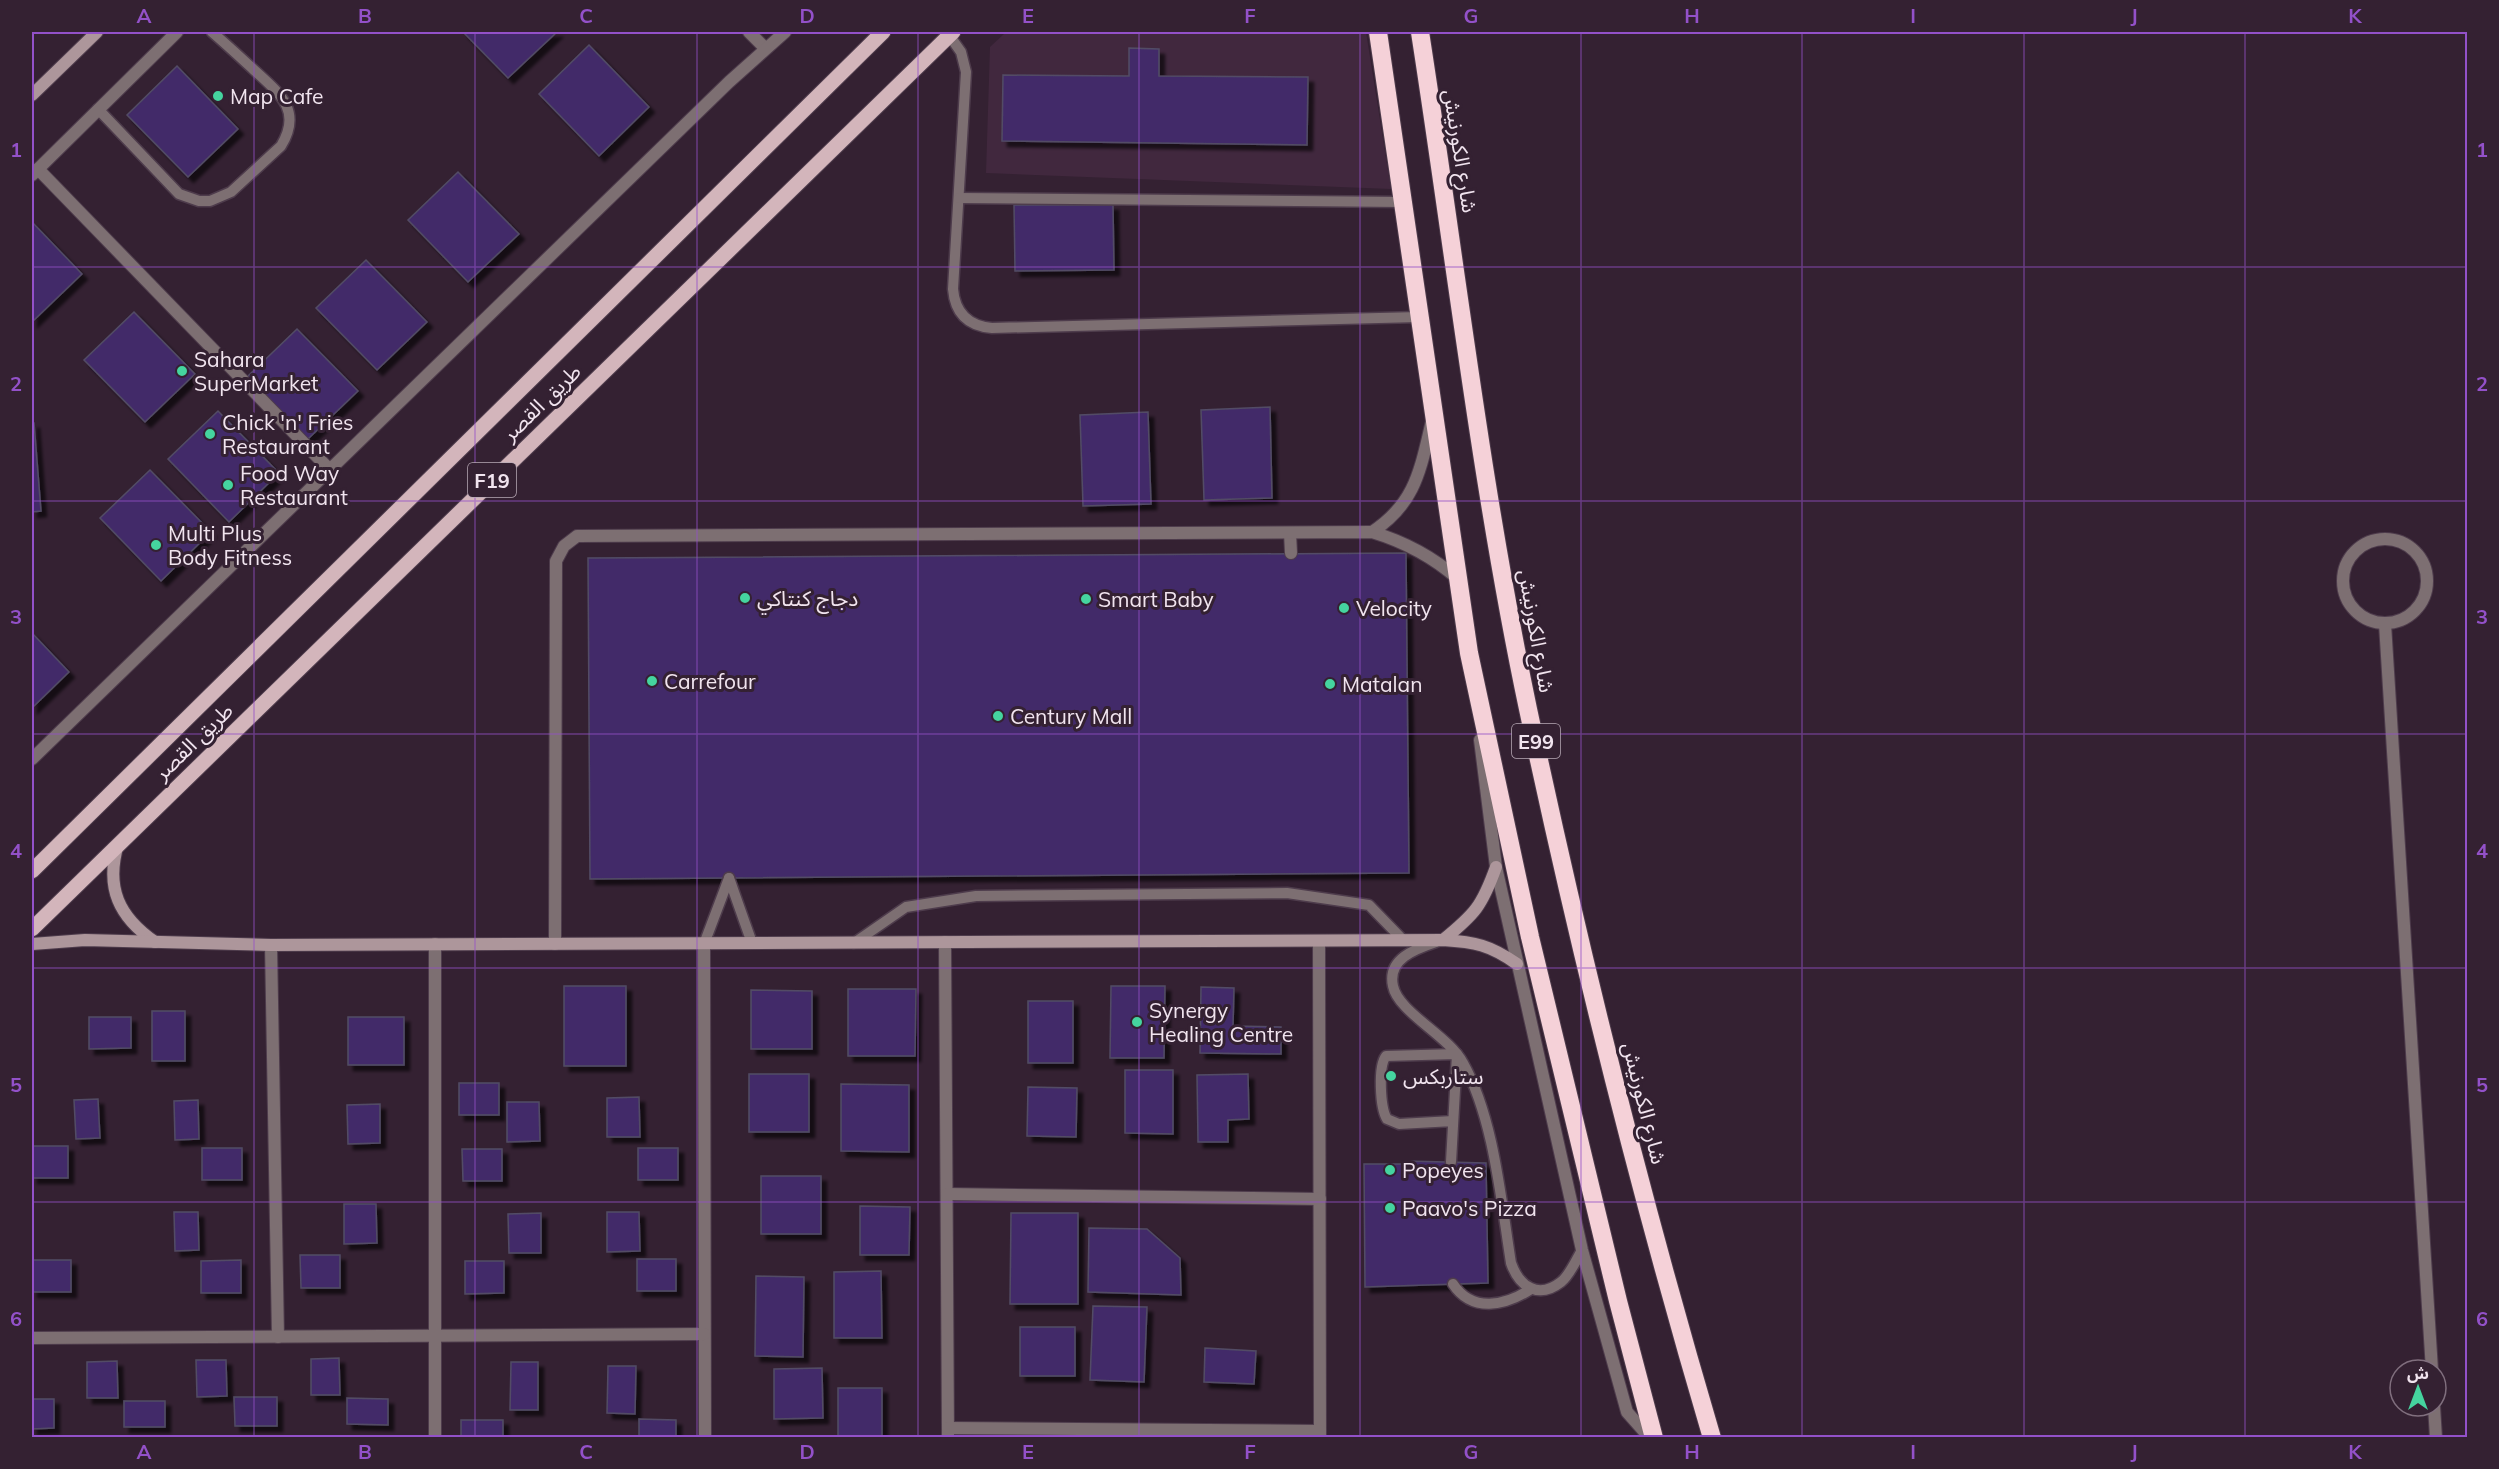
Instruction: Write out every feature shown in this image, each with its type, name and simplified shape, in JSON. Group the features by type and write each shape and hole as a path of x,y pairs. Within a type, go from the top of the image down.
{"highway":[{"name":"E99","path":"1378,32 1469,653 1530,937 1652,1437"},
{"name":"شارع الكورنيش","path":"1420,32 1488,486 1528,707 1591,984 1675,1312 1712,1437"}],"main road":[{"name":"طريق القصر","path":"32,871 883,32"},
{"name":"طريق القصر","path":"32,929 951,33"}],"street":[{"path":"32,95 97,32"},
{"path":"177,32 35,172 330,470"},
{"path":"749,32 765,48"},
{"path":"32,759 765,48 785,32"},
{"path":"1372,532 1395,515 1411,493 1421,467 1433,415"},
{"path":"555,944 556,561 564,546 577,536 1372,532 1418,550 1458,579"},
{"path":"1290,533 1291,553"},
{"path":"2391,538 2408,544 2421,557 2428,574 2426,592 2418,609 2403,620 2385,624 2369,621 2355,611 2345,597 2342,581 2346,563 2356,548 2372,540 2391,538"},
{"path":"2385,624 2431,1358"},
{"path":"1469,653 1496,867 1582,1250 1627,1412 1652,1437"},
{"path":"118,843 113,871 117,899 129,921 156,943"},
{"path":"1443,940 1467,921 1485,900 1496,867"},
{"path":"32,944 86,940 271,945 1443,940 1473,942 1496,950 1516,964"},
{"path":"945,942 948,1433 1320,1434 1319,940"},
{"path":"435,944 435,1437"},
{"path":"704,944 705,1437"},
{"path":"271,945 278,1337"},
{"path":"946,1194 1320,1199"},
{"path":"32,1338 704,1334"},
{"path":"2435,1418 2436,1437"}],"lane":[{"path":"98,109 179,194 199,201 221,198 231,192 281,146 287,137 290,115 280,94 212,32"},
{"path":"951,33 961,52 966,72 954,302 968,322 980,327 1419,318"},
{"path":"958,198 1403,202"},
{"path":"704,944 729,878 752,943"},
{"path":"854,943 906,907 976,896 1287,893 1370,905 1403,940"},
{"path":"1443,940 1415,949 1402,957 1393,970 1393,987 1411,1011 1448,1043 1457,1054 1471,1082 1488,1133 1511,1263 1517,1279 1531,1289"},
{"path":"1453,1121 1399,1124 1387,1119 1382,1105 1382,1062 1386,1056 1394,1054 1457,1054"},
{"path":"1451,1162 1457,1054"},
{"path":"1453,1284 1464,1298 1471,1302 1484,1304 1509,1301 1531,1289 1548,1290 1563,1281 1582,1250"}],"shaded area":[{"path":"1006,32 1366,32 1391,189 986,173 990,47"}],"building":[{"path":"463,32 557,32 508,78"},
{"path":"589,45 649,107 599,156 539,94"},
{"path":"1129,48 1159,49 1159,76 1308,77 1307,145 1002,141 1003,75 1129,76"},
{"path":"177,66 238,129 188,177 127,115"},
{"path":"458,172 519,234 468,282 408,220"},
{"path":"1014,205 1113,205 1114,270 1015,271"},
{"path":"32,222 82,274 32,322"},
{"path":"366,260 427,322 377,370 316,308"},
{"path":"134,312 195,374 145,422 84,360"},
{"path":"297,329 358,391 308,439 247,377"},
{"path":"1270,407 1272,498 1204,500 1201,410"},
{"path":"218,411 279,473 229,522 168,459"},
{"path":"1148,412 1151,504 1083,506 1080,415"},
{"path":"32,423 34,423 41,511 32,512"},
{"path":"150,470 211,532 161,581 100,518"},
{"name":"Century Mall","path":"1406,553 1409,873 590,879 588,558"},
{"path":"32,633 69,672 32,708"},
{"path":"564,986 626,986 626,1066 564,1066"},
{"name":"Synergy Healing Centre","path":"1111,986 1165,986 1164,1058 1110,1058"},
{"path":"1201,987 1234,988 1233,1026 1281,1027 1281,1054 1200,1053"},
{"path":"848,989 916,989 915,1056 848,1056"},
{"path":"751,990 812,991 812,1049 751,1049"},
{"path":"1028,1001 1073,1001 1073,1063 1028,1063"},
{"path":"152,1011 185,1011 185,1061 152,1061"},
{"path":"89,1017 131,1017 131,1048 89,1049"},
{"path":"348,1017 404,1017 404,1065 348,1065"},
{"path":"1125,1070 1173,1070 1173,1134 1125,1133"},
{"path":"749,1074 809,1074 809,1132 749,1132"},
{"path":"1248,1074 1249,1119 1228,1120 1228,1142 1198,1142 1197,1075"},
{"path":"459,1083 499,1083 499,1115 459,1115"},
{"path":"841,1084 909,1085 909,1152 841,1151"},
{"path":"1028,1087 1077,1088 1076,1137 1027,1136"},
{"path":"639,1097 640,1137 607,1137 607,1098"},
{"path":"98,1099 100,1138 76,1139 74,1100"},
{"path":"198,1100 199,1139 175,1140 174,1101"},
{"path":"507,1102 539,1102 540,1141 507,1142"},
{"path":"380,1104 380,1143 348,1144 347,1105"},
{"path":"32,1146 68,1146 68,1178 32,1178"},
{"path":"202,1148 242,1148 242,1180 202,1180"},
{"path":"638,1148 678,1148 678,1180 638,1180"},
{"path":"462,1149 502,1149 502,1181 463,1181"},
{"path":"1406,1161 1486,1163 1488,1283 1365,1287 1364,1164 1405,1164"},
{"path":"761,1176 821,1176 821,1234 761,1234"},
{"path":"344,1204 376,1204 377,1243 344,1244"},
{"path":"860,1206 910,1207 909,1255 860,1255"},
{"path":"174,1212 198,1212 199,1250 175,1251"},
{"path":"607,1212 639,1212 640,1251 607,1252"},
{"path":"541,1213 541,1253 509,1253 508,1214"},
{"path":"1011,1213 1078,1213 1078,1304 1010,1304"},
{"path":"1089,1228 1147,1229 1180,1258 1181,1295 1088,1292"},
{"path":"300,1255 340,1255 340,1288 301,1288"},
{"path":"637,1259 676,1259 676,1291 637,1291"},
{"path":"32,1260 71,1260 71,1292 32,1292"},
{"path":"241,1260 241,1293 201,1293 201,1261"},
{"path":"465,1261 504,1261 504,1293 465,1294"},
{"path":"881,1271 882,1338 834,1338 834,1272"},
{"path":"756,1276 804,1277 803,1357 755,1356"},
{"path":"1093,1306 1147,1307 1144,1382 1090,1380"},
{"path":"1020,1327 1075,1327 1075,1376 1020,1376"},
{"path":"1205,1348 1256,1351 1254,1384 1204,1382"},
{"path":"339,1358 340,1395 311,1395 311,1359"},
{"path":"196,1360 226,1360 227,1396 197,1397"},
{"path":"117,1361 118,1398 87,1398 87,1362"},
{"path":"511,1362 538,1362 538,1410 510,1410"},
{"path":"608,1366 636,1366 635,1414 607,1413"},
{"path":"822,1368 823,1418 774,1419 774,1369"},
{"path":"838,1388 882,1388 882,1438 838,1438"},
{"path":"234,1397 277,1397 277,1426 235,1426"},
{"path":"347,1398 388,1399 388,1425 347,1424"},
{"path":"32,1399 54,1399 54,1428 32,1429"},
{"path":"124,1401 165,1401 165,1427 124,1427"},
{"path":"639,1419 676,1420 676,1438 639,1438"},
{"path":"461,1420 503,1420 503,1438 461,1438"}],"place":[{"name":"Map Cafe","path":"218,96"},
{"name":"Sahara SuperMarket","path":"182,371"},
{"name":"Chick 'n' Fries Restaurant","path":"210,434"},
{"name":"Food Way Restaurant","path":"228,485"},
{"name":"Multi Plus Body Fitness","path":"156,545"},
{"name":"دجاج كنتاكي","path":"745,598"},
{"name":"Smart Baby","path":"1086,599"},
{"name":"Velocity","path":"1344,608"},
{"name":"Carrefour","path":"652,681"},
{"name":"Matalan","path":"1330,684"},
{"name":"Century Mall","path":"998,716"},
{"name":"Synergy Healing Centre","path":"1137,1022"},
{"name":"ستاربكس","path":"1391,1076"},
{"name":"Popeyes","path":"1390,1170"},
{"name":"Paavo's Pizza","path":"1390,1208"}]}
